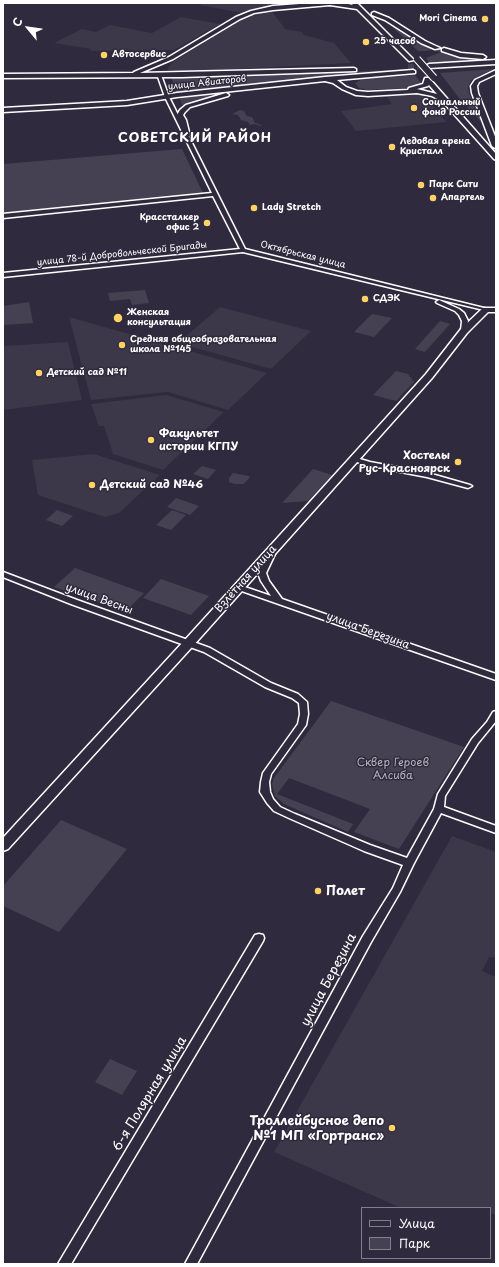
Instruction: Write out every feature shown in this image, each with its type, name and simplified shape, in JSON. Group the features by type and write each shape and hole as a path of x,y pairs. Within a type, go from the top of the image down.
{"main road":[{"path":"328,3 356,5 434,78 496,147"},
{"path":"126,75 141,72 171,58 238,18 253,12 273,8 332,3"},
{"path":"369,8 414,60 427,79 496,158"},
{"path":"374,14 387,19 423,42 437,48"},
{"path":"444,50 460,55 496,59"},
{"path":"171,58 163,68 172,74 182,75"},
{"path":"429,66 496,62"},
{"path":"434,71 496,66"},
{"name":"улица Авиаторов","path":"3,76 182,75 310,72 408,67"},
{"name":"улица Авиаторов","path":"3,110 114,104 167,96 325,79 413,72"},
{"path":"496,72 484,77 474,86 475,94 496,147"},
{"path":"376,75 355,79 352,84 359,90 370,91 412,89 426,85 427,79"},
{"path":"325,79 335,81 344,88 356,92 368,94 417,91 434,95 447,101"},
{"path":"187,136 180,115 182,111 190,105 265,86"},
{"name":"Октябрьская улица","path":"486,310 496,310"},
{"name":"Взлётная улица","path":"3,846 188,644 429,376 464,331 486,310"}],"street":[{"path":"159,75 167,96 181,121"},
{"name":"Октябрьская улица","path":"187,136 243,250 486,310"},
{"path":"3,216 216,194"},
{"name":"улица 78-й Добровольческой Бригады","path":"3,275 243,250"},
{"path":"418,293 457,310 462,314 465,321 464,331"},
{"path":"354,459 370,464 428,475 468,486"},
{"path":"275,546 262,573 279,600"},
{"name":"улица Весны","path":"3,574 74,602 206,650 268,685 295,696 303,702 304,714 302,725 267,773 265,792 277,809 367,848 409,863"},
{"name":"улица Березина","path":"239,587 496,677"},
{"name":"улица Березина","path":"191,1264 367,939 397,889 409,863 439,809 441,796 475,741 490,724 496,714"},
{"path":"439,809 496,830"},
{"name":"6-я Полярная улица","path":"64,1264 259,938"}],"shaded area":[{"path":"204,3 276,4 242,13 200,5"},
{"path":"271,10 285,29 302,32 304,35 334,43 351,63 179,72 167,69 174,61 242,19"},
{"path":"181,17 220,24 174,50 90,51 91,49 54,43 82,29 96,32 110,25 152,33"},
{"path":"423,94 446,122 356,131 341,111 392,104 386,96"},
{"path":"220,307 311,331 271,369 178,343"},
{"name":"Средняя общеобразовательная школа №145","path":"69,317 267,373 228,410 168,392 91,400"},
{"name":"Детский сад №11","path":"68,342 82,400 3,410 3,346"},
{"name":"Факультет истории КГПУ","path":"166,395 224,412 163,470 113,454 104,426 99,426 91,404"},
{"name":"Детский сад №46","path":"94,454 160,475 119,513 105,517 38,495 32,460"},
{"name":"Троллейбусное депо №1 МП «Гортранс»","path":"452,836 496,852 496,958 489,957 482,971 496,977 496,1215 491,1213 491,1207 399,1207 274,1152"}],"green space":[{"path":"390,25 432,49 427,51 418,51"},
{"path":"441,52 460,57 492,60 430,63 426,58"},
{"path":"496,69 471,80 468,87 469,93 482,123 459,98 440,73"},
{"path":"408,70 177,93 171,77 328,73"},
{"path":"415,75 421,83 415,87 409,88 368,90 359,88 355,83 363,79"},
{"path":"240,90 182,105 179,96"},
{"path":"240,110 244,111 247,116 252,117 255,123 262,125 250,125 248,122 241,120 238,115 232,114"},
{"path":"182,149 203,193 3,213 3,164"},
{"path":"145,290 149,303 132,305 130,299 110,301 108,293"},
{"path":"29,302 33,323 3,325 3,306"},
{"path":"372,314 392,318 374,337 354,332"},
{"path":"440,321 450,324 425,352 415,349"},
{"path":"396,371 408,374 414,382 396,401 373,395"},
{"path":"202,466 216,470 208,479 193,474"},
{"path":"313,469 332,475 308,501 282,503"},
{"path":"233,473 250,477 244,484 235,484 229,482 229,478"},
{"path":"176,498 199,506 190,515 167,507"},
{"path":"57,510 73,516 62,526 46,520"},
{"path":"172,510 186,515 171,530 156,525"},
{"path":"75,568 144,593 128,609 103,604 54,587"},
{"path":"161,579 209,596 191,615 143,598"},
{"name":"Сквер Героев Алсиба","path":"331,701 464,747 399,849 354,832 370,809 289,778 277,794 353,824 348,832 284,804 275,796 272,784 274,778"},
{"path":"61,820 127,849 59,932 3,906 3,886"},
{"path":"110,1059 137,1071 122,1095 95,1082"}],"tunnel":[{"path":"437,48 444,50"},
{"path":"408,67 429,66"}],"place":[{"name":"Mori Cinema","path":"485,19"},
{"name":"25 часов","path":"366,42"},
{"name":"Автосервис","path":"104,55"},
{"name":"Социальный фонд России","path":"414,108"},
{"name":"Ледовая арена Кристалл","path":"392,147"},
{"name":"Парк Сити","path":"421,185"},
{"name":"Апартель","path":"433,198"},
{"name":"Lady Stretch","path":"254,208"},
{"name":"Крассталкер офис 2","path":"207,223"},
{"name":"СДЭК","path":"365,299"},
{"name":"Женская консультация","path":"118,318"},
{"name":"Средняя общеобразовательная школа №145","path":"122,345"},
{"name":"Детский сад №11","path":"39,373"},
{"name":"Факультет истории КГПУ","path":"151,440"},
{"name":"Хостелы Рус-Красноярск","path":"458,462"},
{"name":"Детский сад №46","path":"92,485"},
{"name":"Полет","path":"318,891"},
{"name":"Троллейбусное депо №1 МП «Гортранс»","path":"392,1128"}],"district":[{"name":"СОВЕТСКИЙ РАЙОН","path":"195,138"}]}
